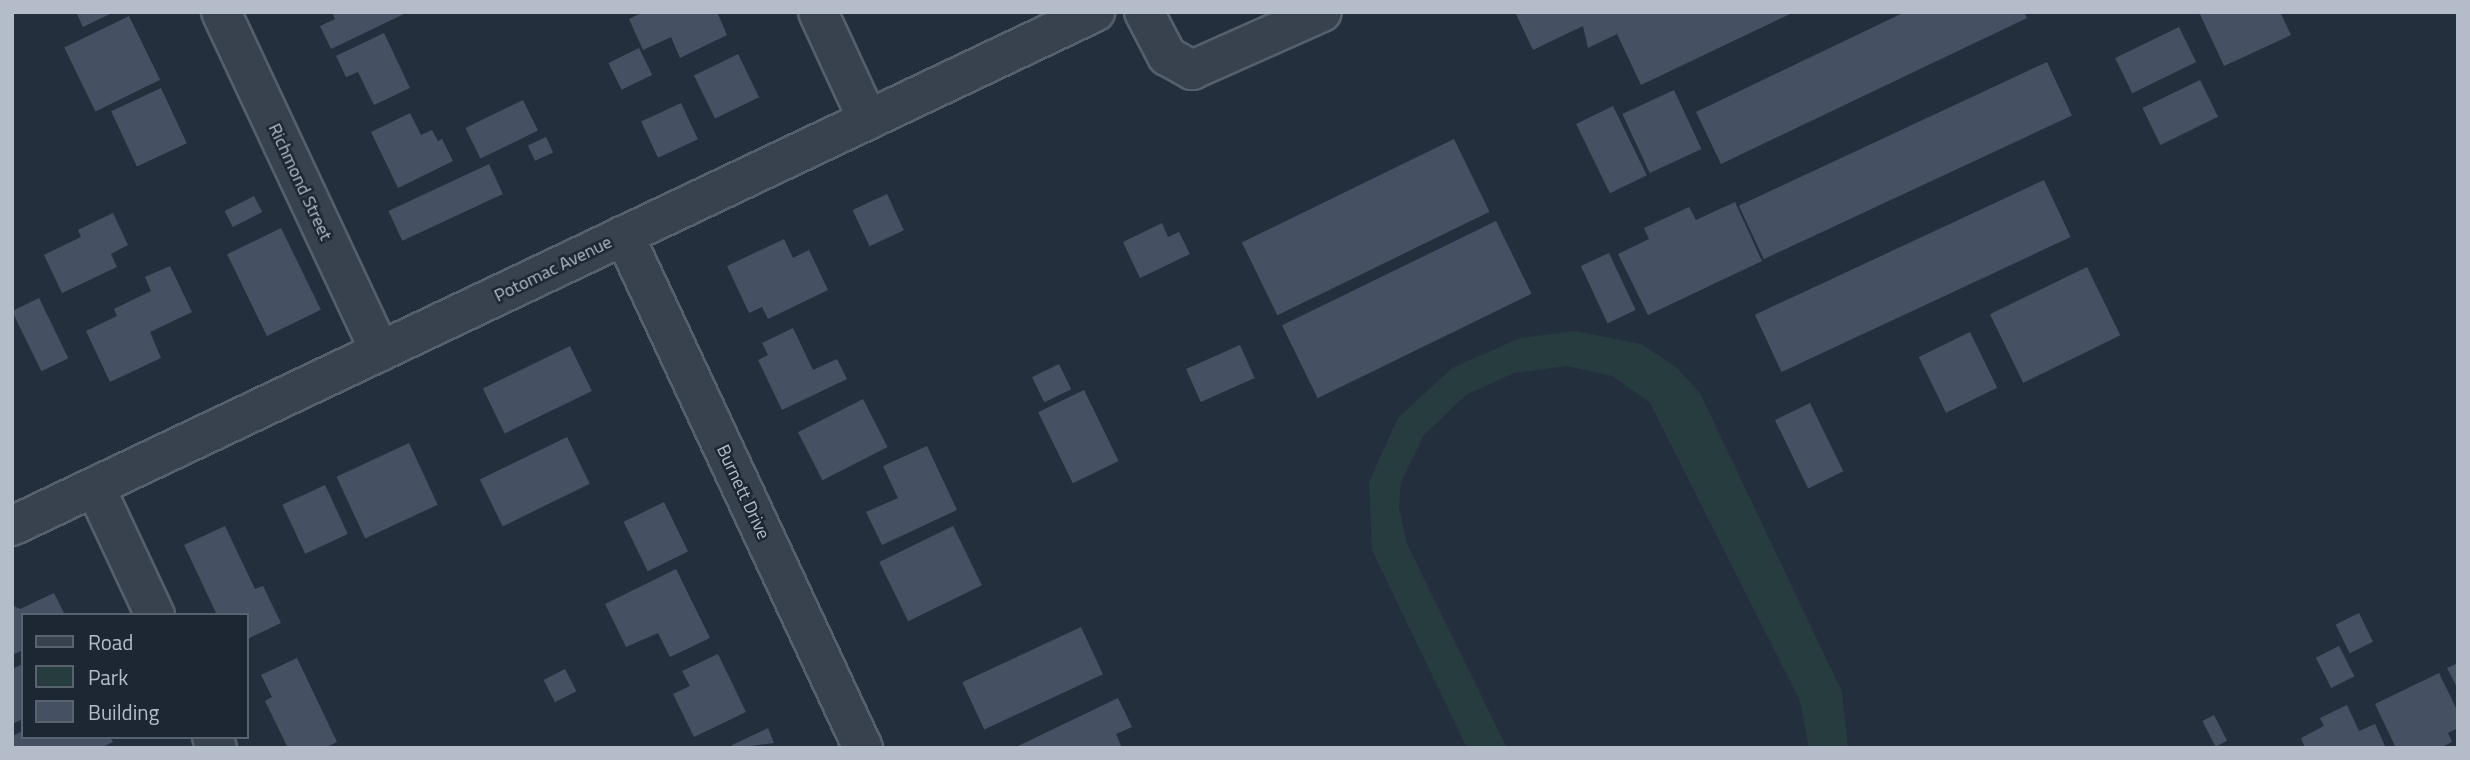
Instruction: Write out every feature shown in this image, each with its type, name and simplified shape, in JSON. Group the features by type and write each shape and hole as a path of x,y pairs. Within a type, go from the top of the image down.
{"street":[{"name":"Richmond Street","path":"221,12 380,352"},
{"path":"818,12 868,120"},
{"name":"Potomac Avenue","path":"12,526 1095,12"},
{"path":"1144,12 1167,56 1192,70 1322,12"},
{"name":"Burnett Drive","path":"624,236 863,748"},
{"path":"95,487 154,613"}],"green space":[{"path":"1575,331 1641,344 1676,367 1700,393 1842,692 1848,748 1809,748 1800,701 1650,403 1612,376 1567,366 1514,373 1466,395 1424,435 1401,482 1399,507 1407,544 1507,748 1467,748 1372,550 1369,482 1398,418 1452,368 1520,338"}],"building":[{"path":"76,12 114,12 83,27"},
{"path":"332,12 408,12 331,49 320,26 335,19"},
{"path":"643,12 717,12 727,35 680,58 671,37 643,50 629,19"},
{"path":"1515,12 1794,12 1641,85 1617,34 1588,48 1583,26 1533,50"},
{"path":"1905,12 2024,12 2027,18 1721,164 1696,112"},
{"path":"2199,12 2280,12 2291,35 2224,66"},
{"path":"129,16 160,80 95,111 64,48"},
{"path":"2179,27 2196,62 2132,93 2115,58"},
{"path":"384,33 410,88 374,105 358,72 346,77 336,56"},
{"path":"639,48 652,75 622,90 608,63"},
{"path":"738,54 759,97 715,119 694,75"},
{"path":"2047,62 2072,115 1764,259 1739,206"},
{"path":"2200,80 2218,117 2160,145 2142,108"},
{"path":"161,88 187,143 137,167 111,111"},
{"path":"1674,90 1701,149 1650,173 1622,114"},
{"path":"523,100 538,131 480,159 465,128"},
{"path":"681,103 698,139 658,158 641,122"},
{"path":"1613,106 1647,175 1610,193 1576,124"},
{"path":"410,113 421,135 432,130 438,141 442,139 453,161 398,188 371,132"},
{"path":"546,137 553,152 535,161 528,145"},
{"path":"1454,139 1490,212 1277,315 1242,242"},
{"path":"489,164 503,194 402,241 388,211"},
{"path":"2044,180 2071,237 1782,372 1755,315"},
{"path":"887,194 904,230 869,246 853,210"},
{"path":"254,196 262,212 233,227 225,211"},
{"path":"1735,202 1762,261 1648,315 1618,254 1649,239 1644,228 1689,207 1696,220"},
{"path":"113,213 128,245 111,254 117,267 62,293 44,255 81,237 78,230"},
{"path":"1496,221 1532,294 1318,398 1282,325"},
{"path":"1162,223 1168,237 1179,232 1190,254 1140,278 1123,242"},
{"path":"281,228 321,310 267,336 227,254"},
{"path":"784,239 793,258 809,250 828,290 768,319 762,307 749,313 727,266"},
{"path":"1609,253 1636,310 1608,323 1581,266"},
{"path":"170,266 192,312 150,332 161,358 110,382 86,331 117,316 114,309 151,291 145,277"},
{"path":"2087,267 2120,335 2023,383 1990,314"},
{"path":"39,298 68,358 41,371 12,311"},
{"path":"793,328 813,370 837,359 847,379 782,410 758,360 768,355 762,343"},
{"path":"1970,332 1997,388 1946,413 1919,357"},
{"path":"1240,345 1255,378 1201,402 1186,369"},
{"path":"570,346 592,391 505,433 483,389"},
{"path":"1059,364 1071,389 1044,402 1032,377"},
{"path":"1084,390 1119,461 1073,483 1038,412"},
{"path":"863,399 888,447 822,480 798,432"},
{"path":"1810,403 1843,471 1808,488 1775,420"},
{"path":"567,437 590,484 503,526 480,480"},
{"path":"409,443 438,505 365,538 336,477"},
{"path":"927,446 957,510 882,545 866,512 898,498 883,466"},
{"path":"325,485 348,534 305,554 282,505"},
{"path":"664,502 688,551 648,571 624,522"},
{"path":"225,526 255,589 263,586 281,623 248,639 248,613 216,613 184,545"},
{"path":"953,526 982,585 908,621 879,562"},
{"path":"676,569 710,638 670,657 658,633 626,647 605,604"},
{"path":"54,593 64,613 21,613 21,651 12,655 12,605 20,609"},
{"path":"2359,613 2373,642 2350,653 2336,624"},
{"path":"1081,627 1103,674 984,729 962,682"},
{"path":"2339,646 2354,676 2331,688 2316,658"},
{"path":"718,654 746,712 694,737 673,694 690,686 682,671"},
{"path":"297,658 337,742 325,748 288,748 265,701 272,697 261,675"},
{"path":"2458,663 2458,689 2447,668"},
{"path":"21,665 21,720 12,724 12,669"},
{"path":"565,669 576,691 555,702 544,680"},
{"path":"2439,673 2458,712 2458,728 2448,733 2452,742 2440,748 2396,748 2375,704"},
{"path":"1118,698 1132,727 1116,734 1122,748 1014,748"},
{"path":"2347,705 2359,731 2375,724 2386,748 2305,748 2301,738 2324,726 2320,718"},
{"path":"2214,715 2227,741 2216,747 2202,721"},
{"path":"768,728 774,743 733,748 732,745"},
{"path":"21,732 21,739 111,739 113,742 101,748 12,748 12,736"}]}
